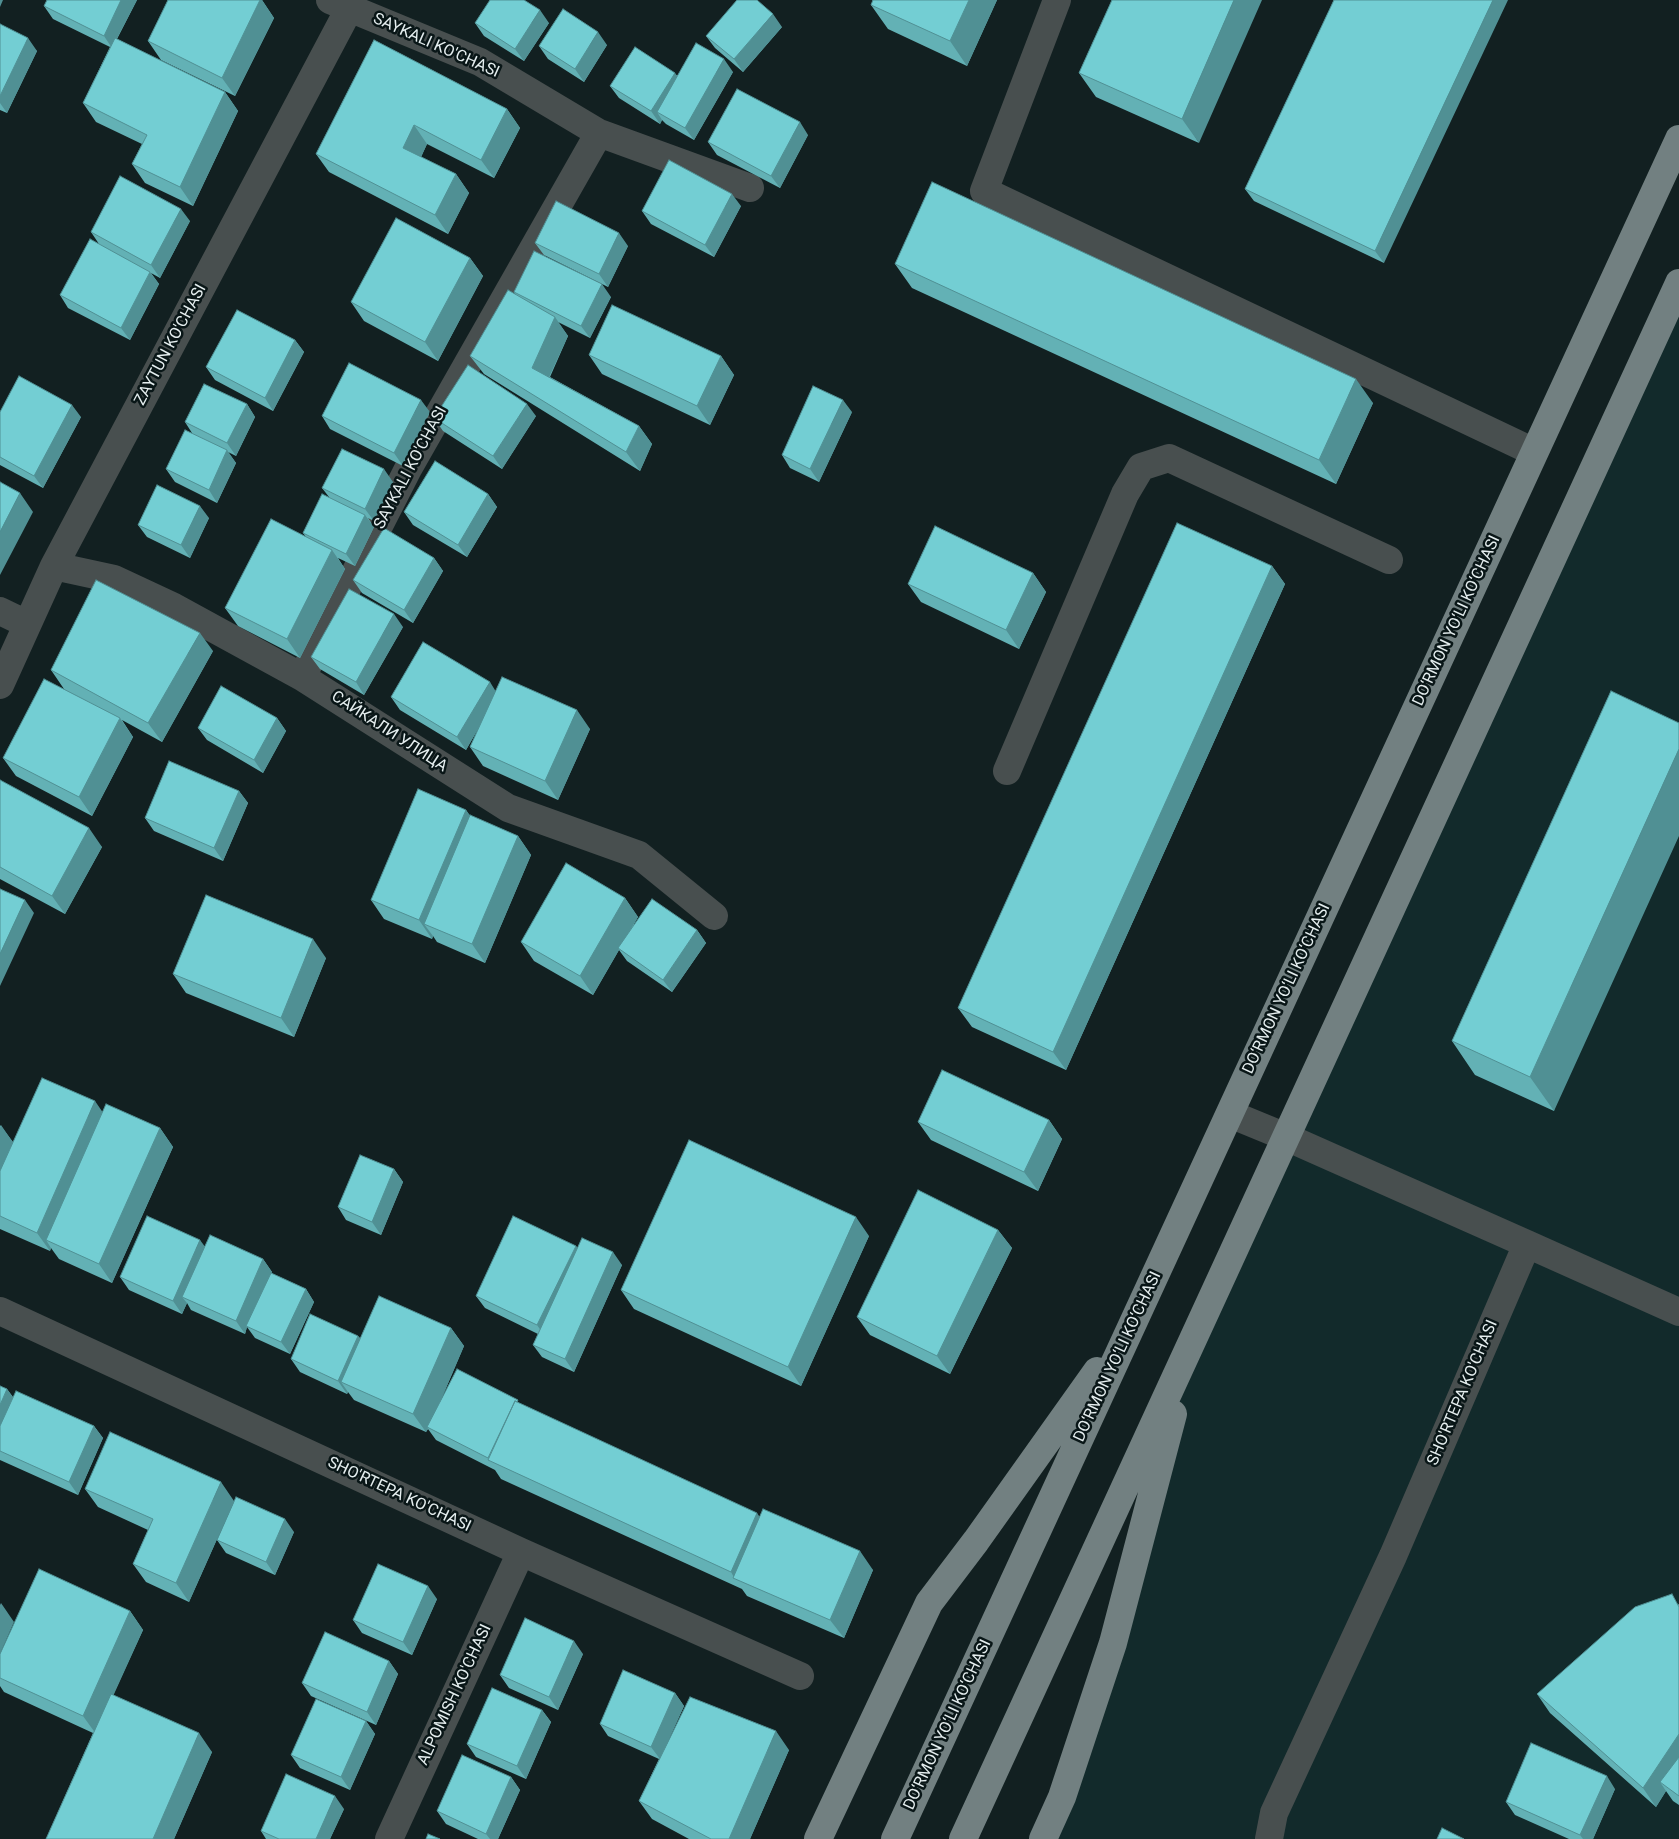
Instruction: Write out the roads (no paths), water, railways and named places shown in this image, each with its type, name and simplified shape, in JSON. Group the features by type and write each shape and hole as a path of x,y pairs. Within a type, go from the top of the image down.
{"main road":[{"name":"DO‘RMON YO‘LI KO‘CHASI","path":"896,1839 1679,139"},
{"path":"963,1839 1679,283"},
{"path":"818,1839 929,1603 976,1541 1136,1317"},
{"path":"1043,1839 1062,1797 1113,1643 1192,1342"}],"street":[{"path":"1057,0 984,190 1534,452"},
{"name":"SAYKALI KO'CHASI","path":"302,677 409,467 600,133 480,62 340,4"},
{"name":"ZAYTUN KO'CHASI","path":"0,685 54,566 340,4"},
{"path":"600,133 750,188"},
{"path":"1008,771 1125,494 1141,467 1169,458 1389,560"},
{"name":"САЙКАЛИ УЛИЦА","path":"54,566 114,579 174,606 302,677 508,808 639,855 714,916"},
{"path":"0,611 27,624"},
{"path":"1230,1114 1286,1137 1679,1312"},
{"name":"SHO'RTEPA KO'CHASI","path":"1269,1839 1274,1813 1393,1556 1527,1244"},
{"name":"SHO'RTEPA KO'CHASI","path":"0,1311 521,1552 800,1676"},
{"name":"ALPOMISH KO'CHASI","path":"389,1839 521,1552"}]}
